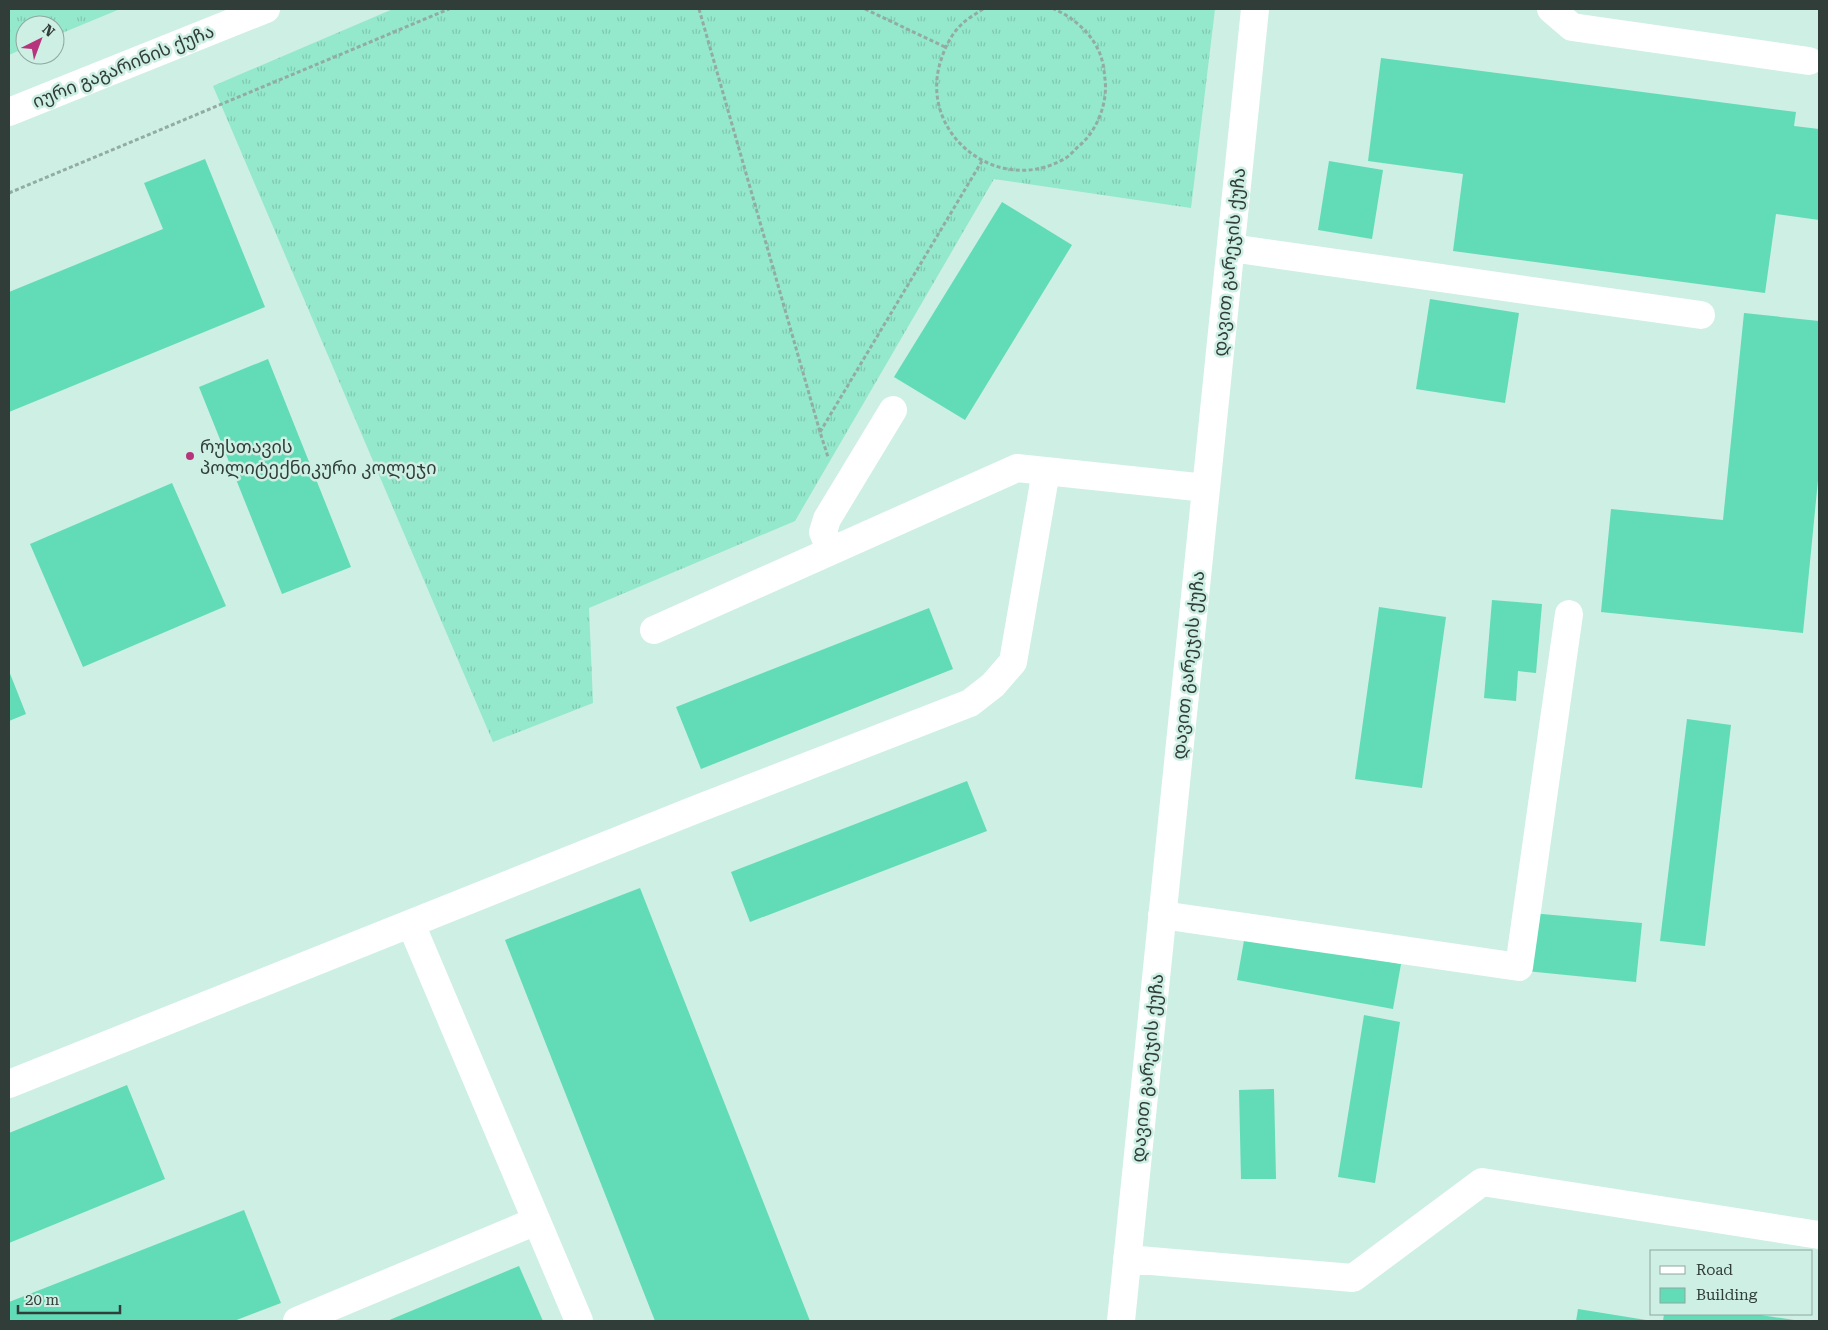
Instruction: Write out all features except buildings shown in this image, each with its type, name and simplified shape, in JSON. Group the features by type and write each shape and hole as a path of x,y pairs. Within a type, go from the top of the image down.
{"street":[{"name":"იური გაგარინის ქუჩა","path":"9,112 266,9"},
{"name":"დავით გარეჯის ქუჩა","path":"1121,1321 1255,9"},
{"path":"1551,9 1572,27 1809,61"},
{"path":"1231,248 1701,315"},
{"path":"831,551 824,532 827,519 893,410"},
{"path":"654,630 1017,468 1206,488"},
{"path":"9,1084 970,703 993,685 1013,662 1046,471"},
{"path":"1162,915 1519,967 1569,614"},
{"path":"411,924 579,1321"},
{"path":"1127,1259 1353,1278 1482,1182 1819,1235"},
{"path":"297,1321 536,1221"}],"path":[{"path":"9,193 449,9"},
{"path":"699,9 820,432 842,495"},
{"path":"865,9 944,47"},
{"path":"983,9 961,24 944,47 936,73 936,99 945,124 961,146 982,161 1010,170 1038,168 1065,158 1087,140 1101,115 1106,87 1102,59 1088,33 1067,14 1054,9"},
{"path":"820,432 982,161"}],"green space":[{"path":"9,9 120,9 65,32 65,15 15,15 15,52 9,55"},
{"path":"393,9 1215,9 1191,208 994,179 795,521 589,608 593,703 493,742 213,86"}],"place":[{"name":"რუსთავის პოლიტექნიკური კოლეჯი","path":"190,456"}]}
